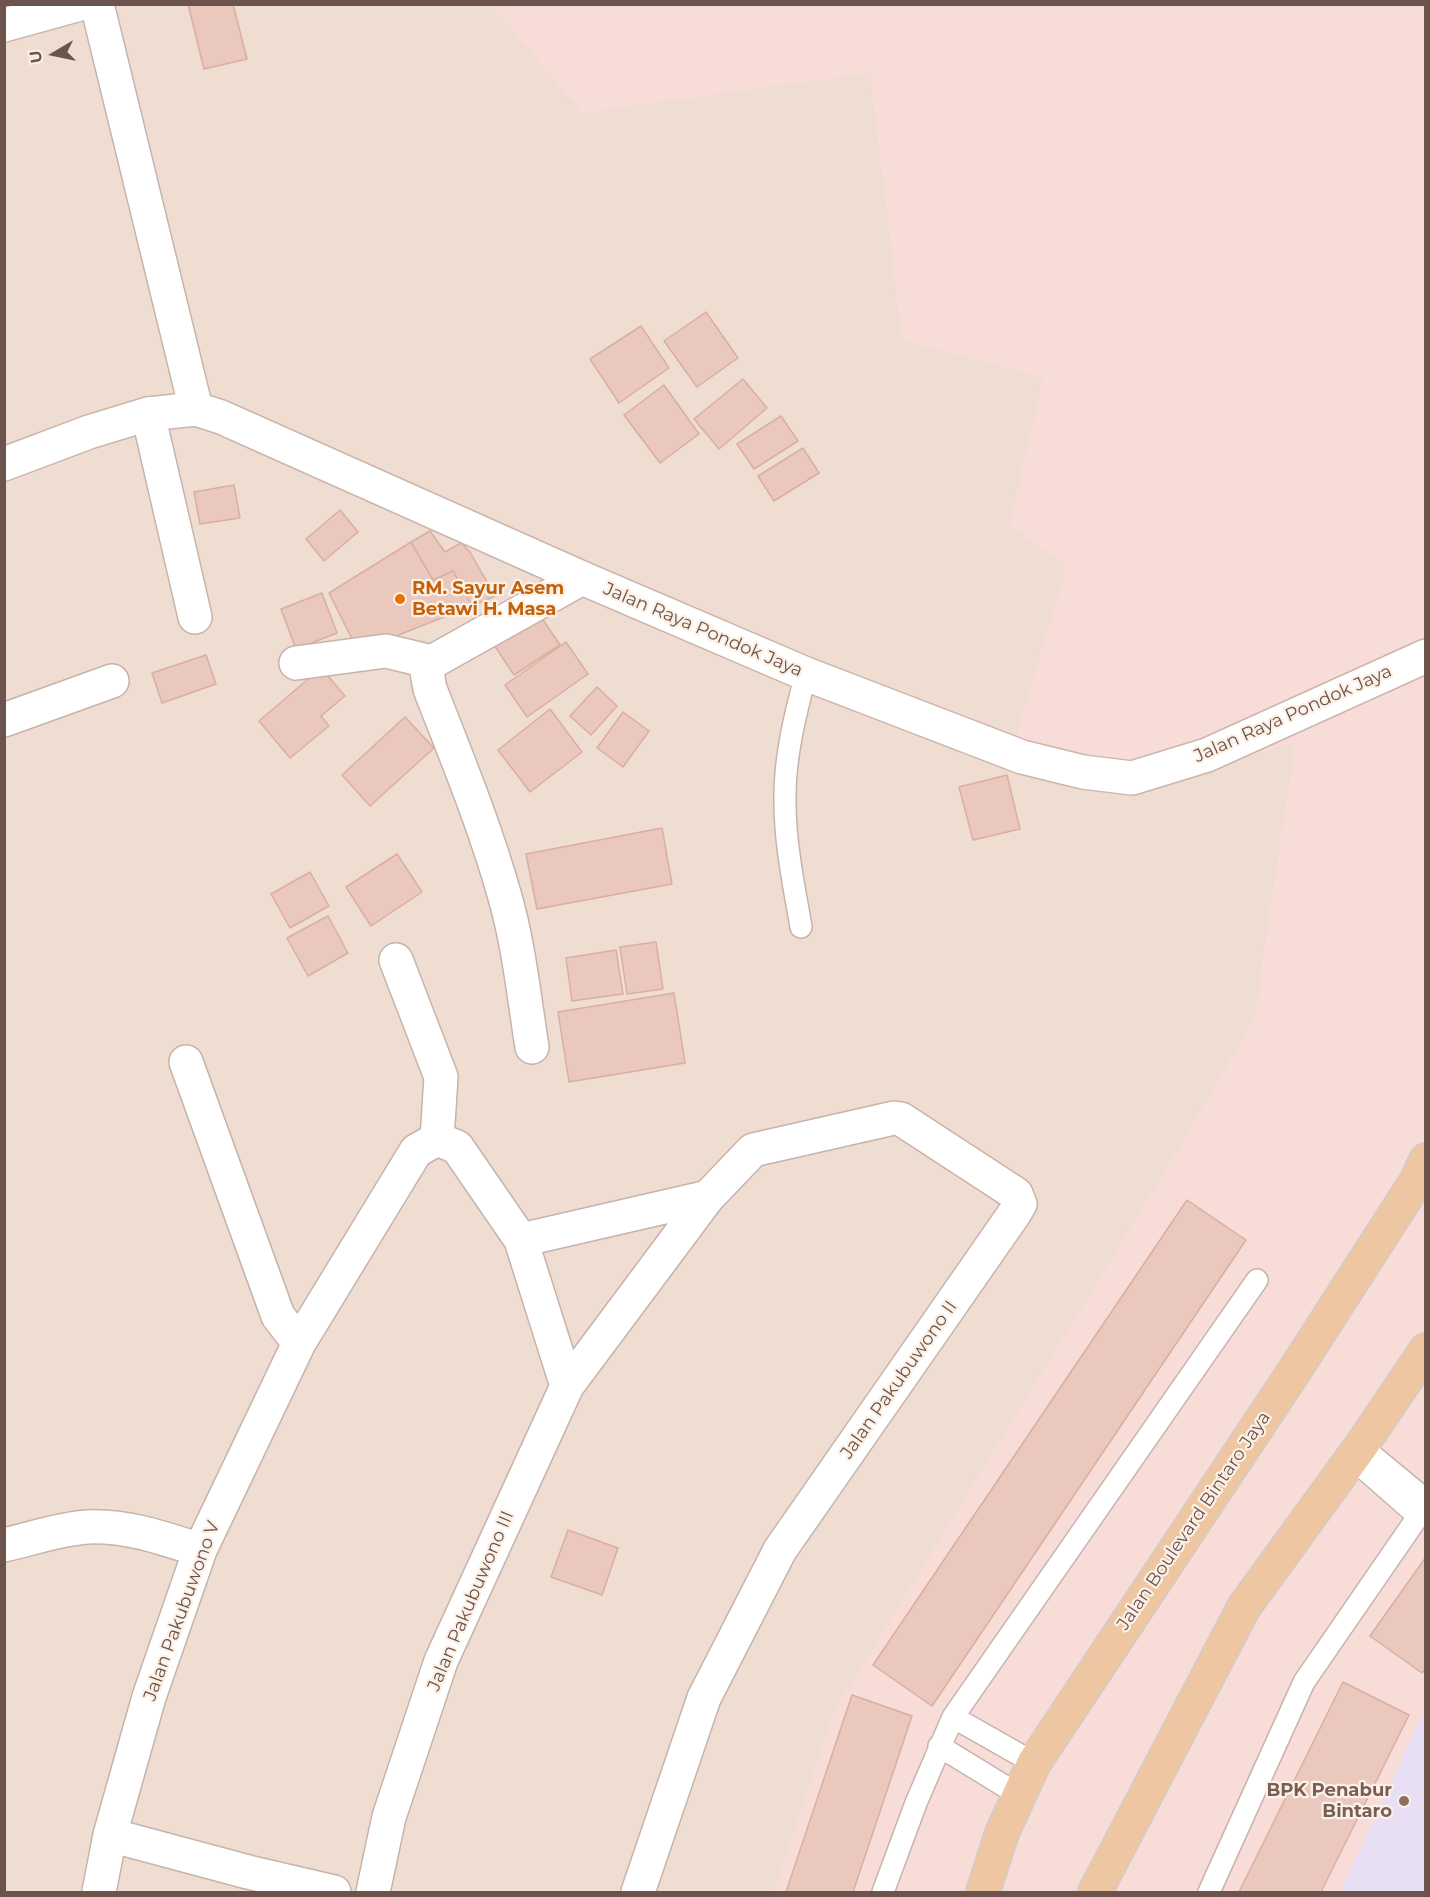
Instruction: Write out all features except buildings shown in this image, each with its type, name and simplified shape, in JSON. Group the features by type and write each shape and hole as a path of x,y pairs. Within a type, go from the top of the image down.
{"main road":[{"name":"Jalan Boulevard Bintaro Jaya","path":"984,1893 1002,1833 1034,1763 1293,1373 1417,1180 1425,1160"},
{"path":"1095,1893 1244,1606 1356,1452 1425,1350"}],"street":[{"path":"4,25 80,4"},
{"path":"97,4 196,409"},
{"name":"Jalan Raya Pondok Jaya","path":"4,465 89,432 148,414 196,409 221,417 582,578 806,674 1022,757 1083,772 1132,778 1207,755 1416,660"},
{"path":"148,414 195,617"},
{"path":"532,1047 518,952 505,898 472,798 428,683 427,672 432,662 582,578"},
{"path":"296,663 386,651 432,662"},
{"path":"4,720 112,681"},
{"path":"396,960 441,1077 437,1139 457,1147 521,1240 567,1386"},
{"path":"186,1062 278,1316 299,1342"},
{"name":"Jalan Pakubuwono II","path":"638,1893 704,1698 780,1550 1020,1204 1016,1194 901,1119 894,1118 753,1150 708,1197"},
{"name":"Jalan Pakubuwono V","path":"99,1893 110,1835 149,1697 200,1550 299,1342 416,1151 437,1139"},
{"path":"521,1240 708,1197"},
{"name":"Jalan Pakubuwono III","path":"374,1893 388,1817 441,1661 567,1386 708,1197"},
{"path":"4,1545 59,1531 86,1527 117,1528 156,1536 200,1550"},
{"path":"110,1835 334,1893"}],"lane":[{"path":"801,927 788,851 784,801 789,747 806,674"},
{"path":"883,1893 916,1803 939,1746 954,1717 1257,1280"},
{"path":"1209,1893 1304,1682 1423,1507 1356,1452"},
{"path":"954,1717 1034,1763"},
{"path":"939,1746 1019,1795"}],"shaded area":[{"path":"4,5 1425,5 1425,1892 5,1892"},
{"path":"491,5 1425,5 1425,1892 774,1892 833,1713 1161,1178 1254,1019 1295,742 1180,778 1006,769 1067,565 1009,526 1043,378 902,340 870,73 582,113"},
{"name":"BPK Penabur Bintaro","path":"1425,1709 1425,1892 1340,1892"}],"place":[{"name":"RM. Sayur Asem Betawi H. Masa","path":"400,599"},
{"name":"BPK Penabur Bintaro","path":"1404,1801"}]}
